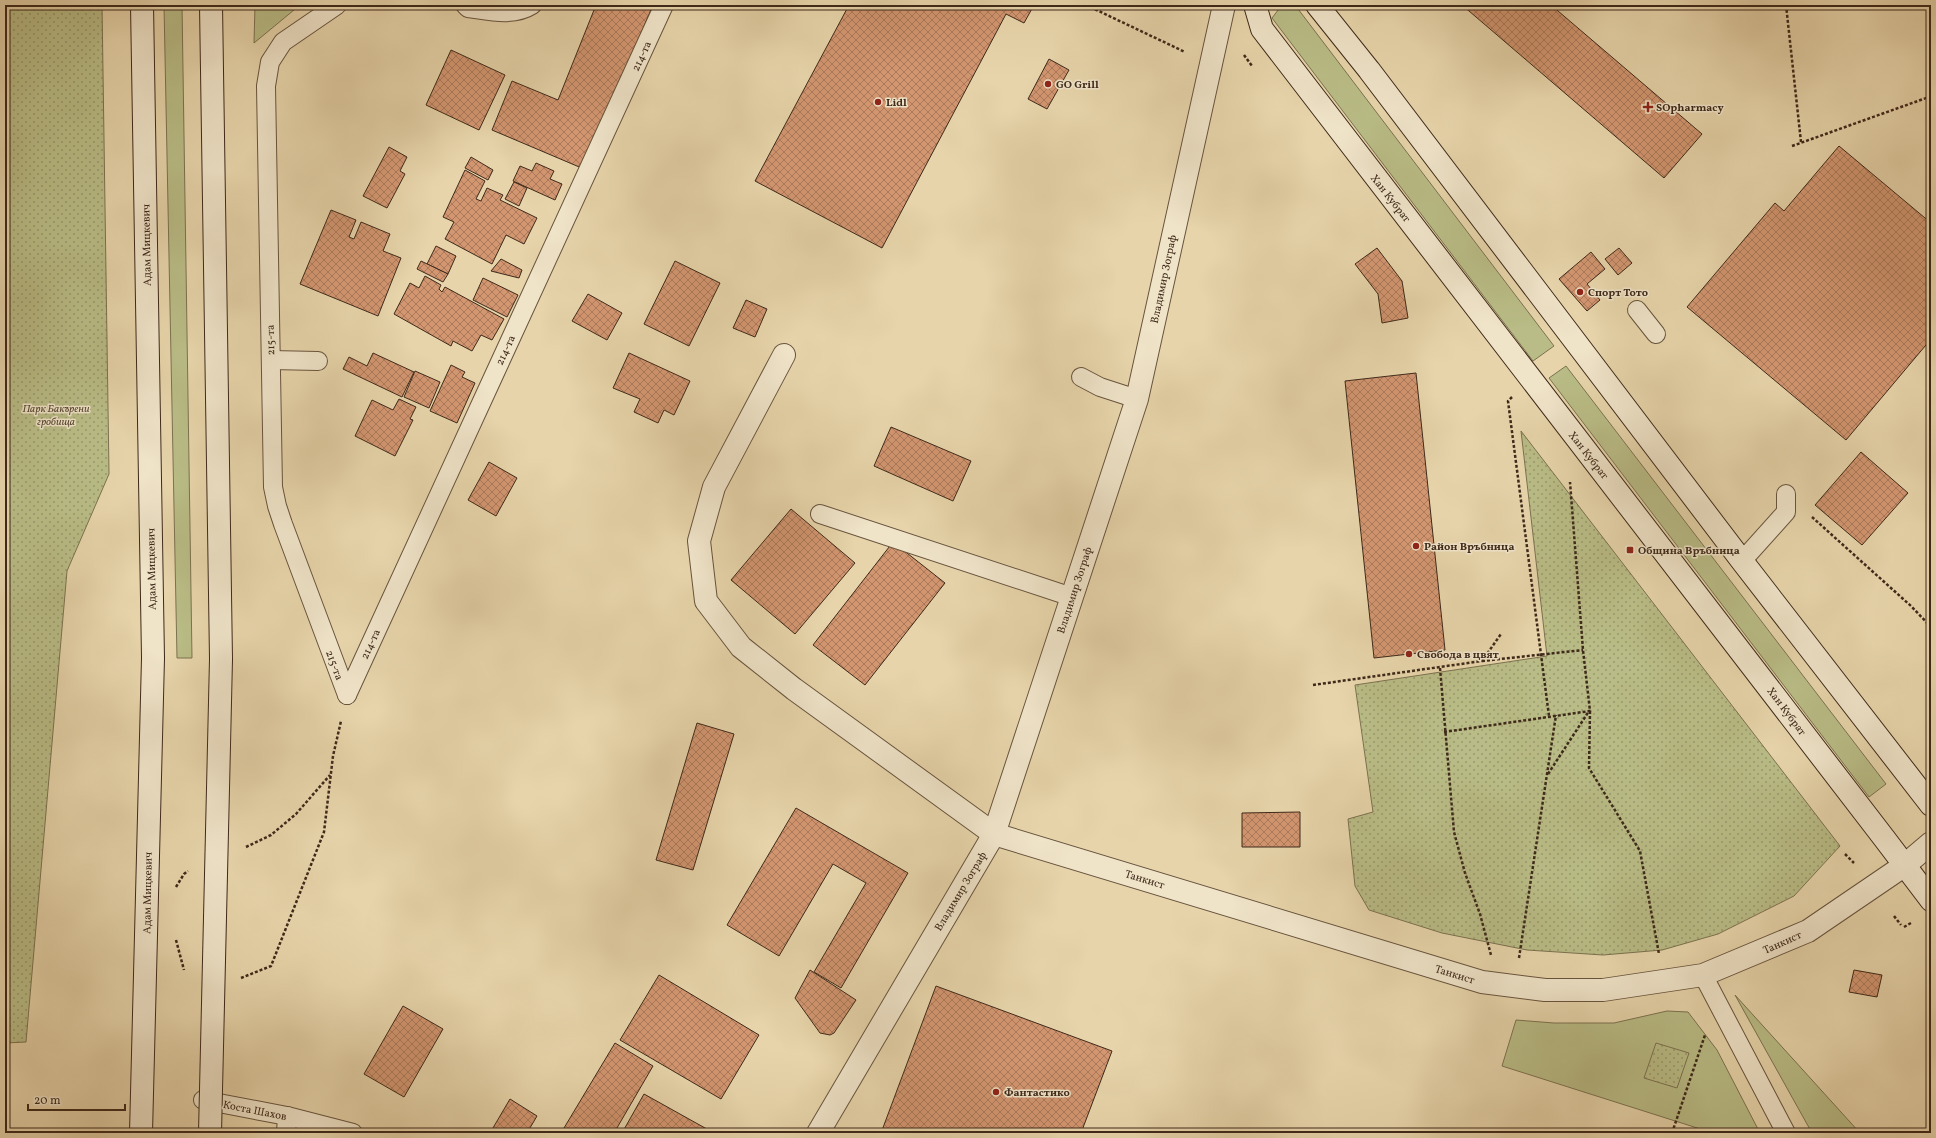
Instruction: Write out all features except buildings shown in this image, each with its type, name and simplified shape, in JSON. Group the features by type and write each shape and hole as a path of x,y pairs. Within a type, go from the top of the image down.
{"street":[{"name":"Адам Мицкевич","path":"141,1133 153,658 142,5"},
{"path":"210,1133 221,659 211,5"},
{"name":"Владимир Зограф","path":"818,1133 994,834 1137,399 1224,5"},
{"name":"Хан Кубрат","path":"1255,5 1262,29 1710,610 1931,900"},
{"path":"1316,5 1378,82 1742,561 1931,804"},
{"name":"Танкист","path":"784,355 714,487 699,541 706,601 741,648 794,689 994,834 1482,982 1545,990 1603,990 1703,975 1808,931 1905,865 1931,842"}],"lane":[{"name":"215-та","path":"337,5 283,42 270,62 266,86 273,487 277,506 347,695"},
{"path":"465,5 468,8 498,13 523,11 532,5"},
{"name":"214-та","path":"347,695 664,5"},
{"path":"1637,310 1656,334"},
{"path":"271,360 318,361"},
{"path":"1081,377 1100,387 1137,399"},
{"path":"1742,561 1786,512 1786,494"},
{"path":"820,514 1072,597"},
{"path":"1703,975 1786,1133"},
{"name":"Коста Шахов","path":"203,1100 286,1124 353,1133"}],"path":[{"path":"1086,5 1211,65"},
{"path":"1786,5 1801,142"},
{"path":"1244,55 1252,66"},
{"path":"1792,146 1929,97 1931,94"},
{"path":"1513,395 1508,400 1549,716"},
{"path":"1570,482 1583,650 1590,711 1589,768 1640,851 1664,982"},
{"path":"1786,494 1911,606 1931,627"},
{"path":"1482,661 1501,634"},
{"path":"1313,685 1482,661 1583,650"},
{"path":"1440,668 1444,732 1454,832 1464,873 1480,914 1490,954 1498,956"},
{"path":"237,979 271,966 324,832 333,756 347,695"},
{"path":"1444,732 1590,711"},
{"path":"1547,775 1590,711"},
{"path":"1515,987 1556,715"},
{"path":"1845,854 1854,863"},
{"path":"1894,916 1901,925"},
{"path":"1904,927 1911,922"},
{"path":"1512,958 1519,959"},
{"path":"1672,1133 1716,1002"}],"green space":[{"name":"Парк Бакърени гробища","path":"5,5 102,5 109,474 67,571 26,1042 5,1043"},
{"path":"164,5 182,5 192,658 177,658"},
{"path":"255,5 300,5 254,43"},
{"path":"1282,5 1295,5 1554,346 1533,361 1272,18"},
{"path":"1566,366 1886,784 1869,797 1549,378"},
{"path":"1521,431 1840,846 1794,896 1718,934 1662,950 1603,955 1527,950 1442,933 1369,910 1355,886 1348,819 1373,812 1355,685 1547,656"},
{"path":"1735,995 1860,1133 1812,1133"},
{"path":"1667,1011 1688,1012 1717,1050 1760,1133 1713,1133 1502,1066 1516,1020 1554,1023 1614,1023"},
{"path":"1656,1043 1689,1053 1677,1088 1644,1078"}],"place":[{"name":"GO Grill","path":"1048,84"},
{"name":"Lidl","path":"878,102"},
{"name":"SOpharmacy","path":"1648,107"},
{"name":"Спорт Тото","path":"1580,292"},
{"name":"Район Връбница","path":"1416,546"},
{"name":"Община Връбница","path":"1630,550"},
{"name":"Свобода в цвят","path":"1409,654"},
{"name":"Фантастико","path":"996,1092"}]}
